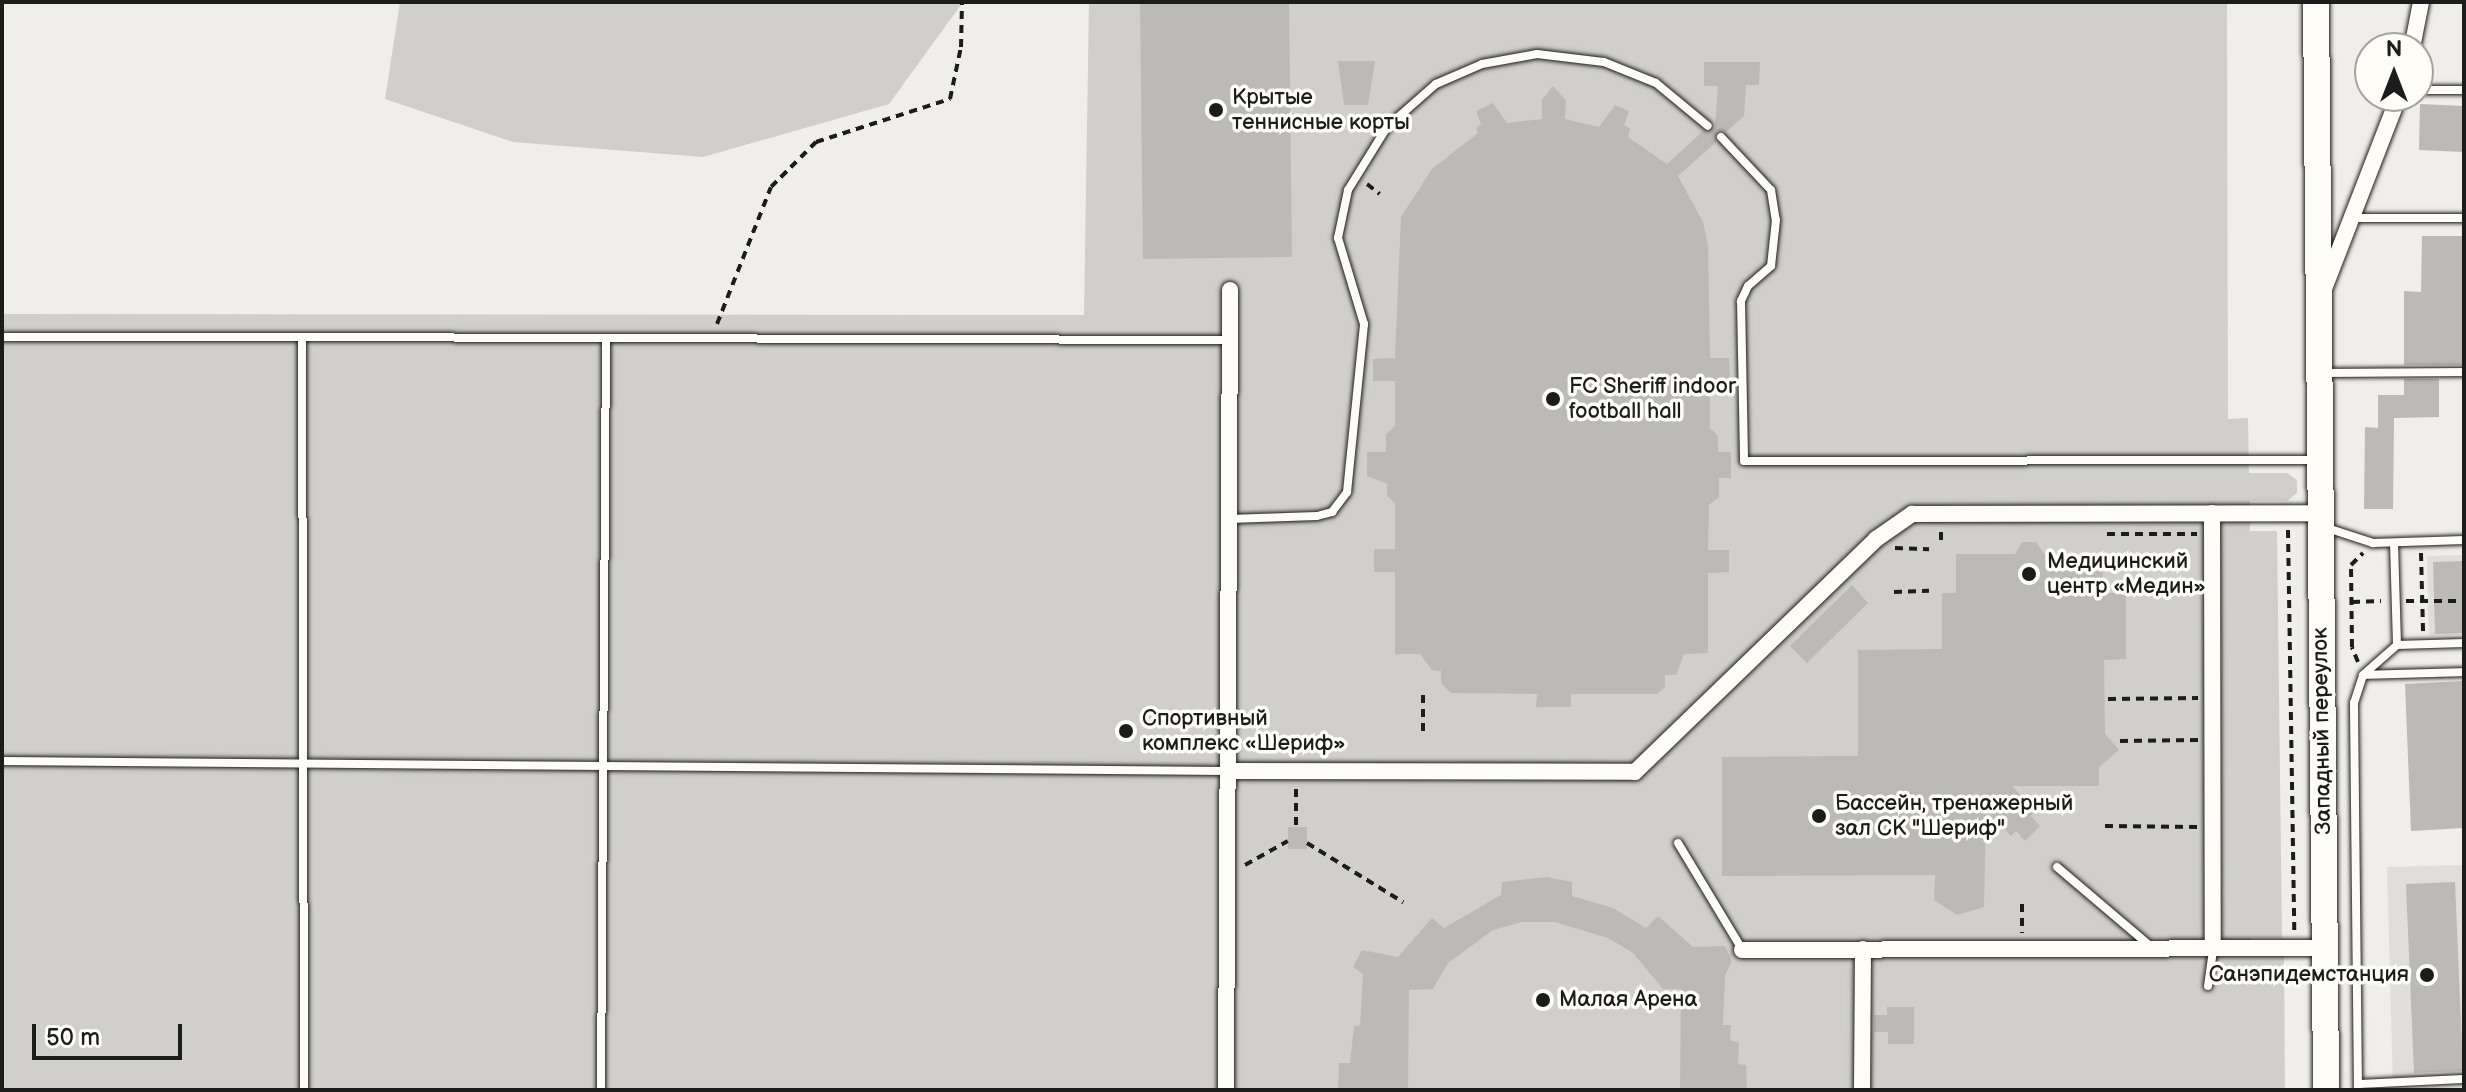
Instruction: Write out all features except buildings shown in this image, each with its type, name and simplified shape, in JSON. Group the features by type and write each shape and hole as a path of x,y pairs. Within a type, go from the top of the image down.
{"main road":[{"name":"Западный переулок","path":"2316,2 2317,373 2326,1090"}],"street":[{"path":"2415,32 2421,2"},
{"path":"2317,310 2393,112"},
{"path":"1226,1090 1230,290"},
{"path":"2212,513 2213,948"},
{"path":"1228,771 1635,772 1876,539 1912,514 2288,513 2319,519"},
{"path":"1742,950 2325,948"},
{"path":"1862,1090 1863,949"}],"lane":[{"path":"1229,519 1317,516 1332,512 1347,492 1364,324 1343,267 1340,226 1348,190 1387,127 1436,84 1482,64 1537,54 1604,62 1656,83 1708,126"},
{"path":"2434,90 2464,90"},
{"path":"1721,137 1771,190 1776,220 1771,266 1748,286 1741,301 1744,461 2319,460"},
{"path":"2352,218 2464,218"},
{"path":"2,337 1230,340"},
{"path":"302,337 304,1090"},
{"path":"601,1090 606,338"},
{"path":"2317,373 2464,372"},
{"path":"2319,519 2373,543 2464,540"},
{"path":"2394,543 2397,645"},
{"path":"2464,643 2397,645 2363,675 2354,703 2358,1087 2464,1079"},
{"path":"2363,675 2464,672"},
{"path":"2,761 1228,771"},
{"path":"1678,843 1742,950"},
{"path":"2057,867 2153,948"},
{"path":"2208,986 2213,948"}],"path":[{"path":"711,338 771,187 816,142 950,99 961,47 962,2"},
{"path":"1367,184 1380,194"},
{"path":"2288,513 2294,948"},
{"path":"2107,534 2212,534"},
{"path":"2421,542 2423,644"},
{"path":"2363,675 2352,647 2351,565 2373,543"},
{"path":"1895,548 1929,549"},
{"path":"1894,592 1929,591"},
{"path":"2115,591 2212,591"},
{"path":"1423,695 1423,733"},
{"path":"2108,699 2212,698"},
{"path":"2120,741 2212,740"},
{"path":"1296,771 1296,827"},
{"path":"2105,826 2213,827"},
{"path":"1227,875 1288,841"},
{"path":"1307,843 1403,902"},
{"path":"2022,904 2022,936"}],"shaded area":[{"path":"400,2 963,2 889,104 703,157 513,142 385,99"},
{"name":"Спортивный комплекс «Шериф»","path":"1089,2 2227,2 2228,419 2248,418 2249,473 2287,473 2297,480 2297,493 2287,501 2250,501 2250,531 2277,531 2282,938 2251,938 2250,956 2284,956 2285,1090 2,1090 2,314 1084,315"},
{"path":"2464,555 2464,635 2429,636 2427,556"},
{"name":"Санэпидемстанция","path":"2464,865 2464,1083 2393,1085 2387,867"}],"place":[{"name":"Крытые теннисные корты","path":"1216,110"},
{"name":"FC Sheriff indoor football hall","path":"1553,399"},
{"name":"Медицинский центр «Медин»","path":"2029,574"},
{"name":"Спортивный комплекс «Шериф»","path":"1126,731"},
{"name":"Бассейн, тренажерный зал СК \"Шериф\"","path":"1819,816"},
{"name":"Санэпидемстанция","path":"2427,975"},
{"name":"Малая Арена","path":"1543,1000"}]}
